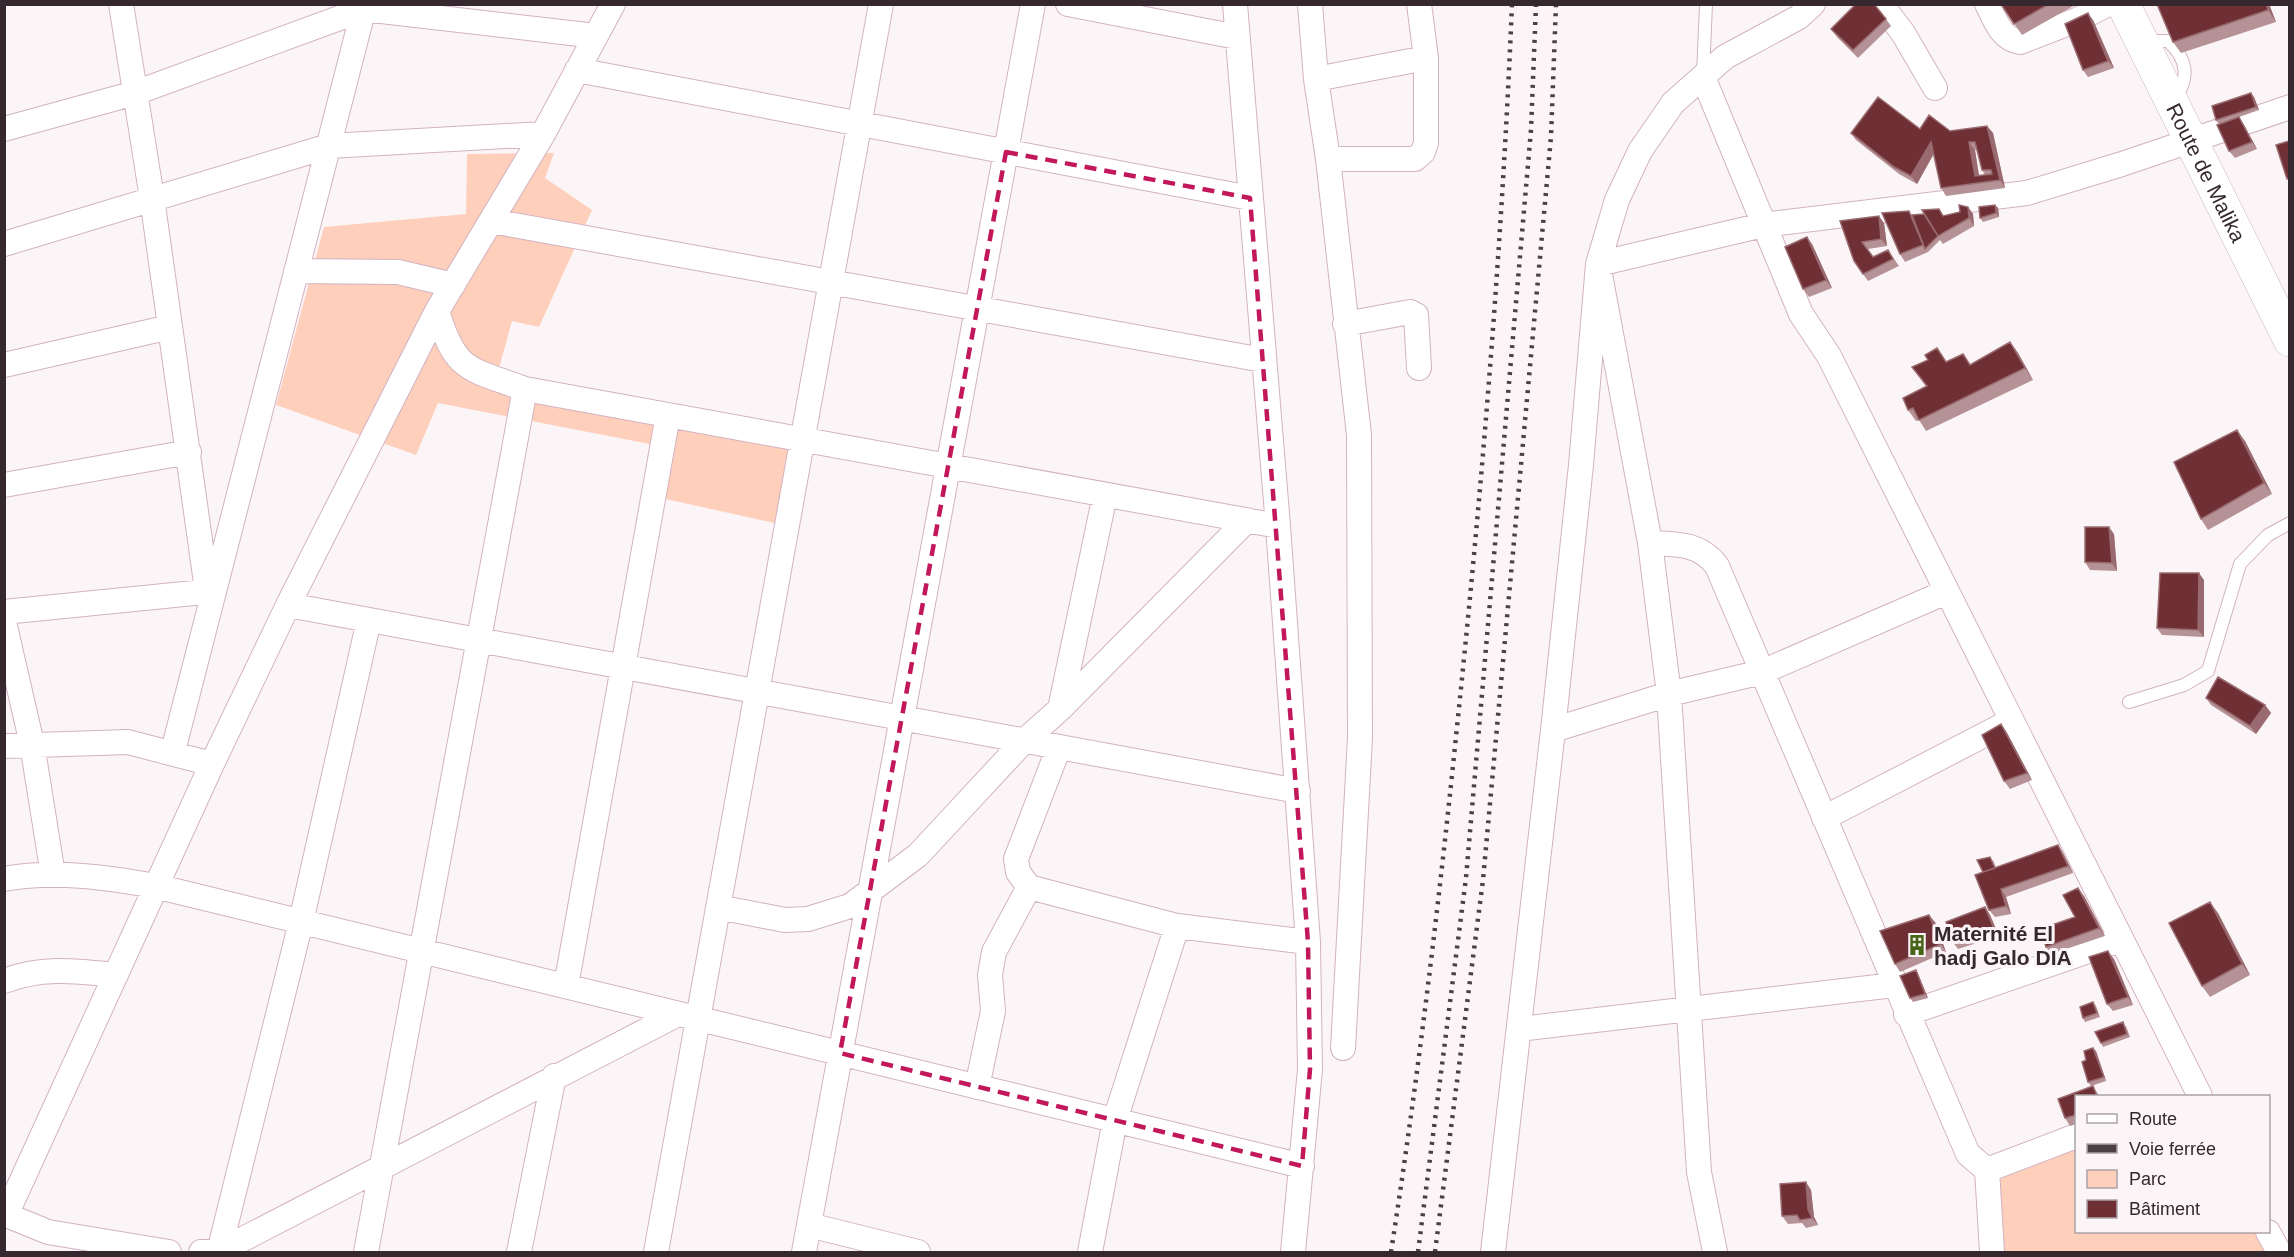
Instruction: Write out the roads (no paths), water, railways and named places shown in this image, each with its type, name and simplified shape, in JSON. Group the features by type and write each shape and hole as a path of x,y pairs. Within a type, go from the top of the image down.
{"main road":[{"name":"Route de Malika","path":"2122,4 2289,340"}],"street":[{"path":"122,4 211,591"},
{"path":"169,1252 45,1242 5,1214 155,886 288,605 437,311 543,134 613,4"},
{"path":"656,1252 688,1016 718,907 881,4"},
{"path":"804,1252 1033,4"},
{"path":"1068,4 1238,37"},
{"path":"1235,4 1278,526 1308,942 1310,1070 1293,1252"},
{"path":"1310,4 1316,79 1328,159 1359,435 1360,738 1342,1048"},
{"path":"1328,159 1415,159 1423,152 1426,143 1426,58 1419,4"},
{"path":"1493,1252 1553,730 1581,465 1598,264 1617,200 1640,151 1673,103 1725,57 1799,17 1813,4"},
{"path":"1881,4 1903,33 1935,88"},
{"path":"1987,4 2003,35 2010,40 2020,42 2077,20 2108,4"},
{"path":"173,752 211,591 365,7"},
{"path":"4,129 135,93 365,7 596,36"},
{"path":"1316,79 1426,58"},
{"path":"577,70 1250,198"},
{"path":"1703,77 1801,314 1829,356 2120,940 2193,1094"},
{"path":"1598,264 1763,225 2027,193 2192,141 2289,107"},
{"path":"4,244 329,146 543,134"},
{"path":"491,221 1263,360"},
{"path":"1598,264 1650,543 1669,694 1699,1172 1715,1252"},
{"path":"296,271 398,272 453,285"},
{"path":"437,311 447,342 465,367 525,388 1278,526"},
{"path":"1345,324 1410,312 1416,315 1419,368"},
{"path":"4,365 170,327"},
{"path":"366,1252 525,388"},
{"path":"566,986 668,415"},
{"path":"4,485 189,452"},
{"path":"1060,709 1105,495"},
{"path":"718,907 785,920 808,919 850,906 918,855 1024,741 1060,709 1246,520"},
{"path":"1650,543 1686,545 1709,555 1717,566 1906,1014 1968,1154 1987,1170 1992,1252"},
{"path":"4,612 211,591"},
{"path":"1553,730 1669,694 1762,672 1946,592"},
{"path":"288,605 1298,791"},
{"path":"214,1252 301,921 369,620"},
{"path":"4,622 32,744 53,875"},
{"path":"1824,818 2011,722"},
{"path":"4,746 128,742 212,764"},
{"path":"1059,747 1016,859 1018,872 1029,887 1177,926 1308,942"},
{"path":"4,879 53,875 123,880 155,886 1302,1166"},
{"path":"977,1087 993,1011 990,975 994,952 1029,887"},
{"path":"1090,1252 1114,1120 1177,926"},
{"path":"1906,1014 2120,940"},
{"path":"4,981 44,971 116,975"},
{"path":"1520,1029 1894,985"},
{"path":"214,1252 554,1076 688,1016"},
{"path":"519,1252 554,1076"},
{"path":"1987,1170 2075,1136"},
{"path":"809,1225 918,1252"},
{"path":"2269,1233 2279,1252"}],"lane":[{"path":"1703,77 1706,4"},
{"path":"2129,702 2184,685 2208,671 2240,564 2268,535 2289,523"}],"railway":[{"path":"1391,1252 1443,859 1466,637 1497,276 1512,4"},
{"path":"1418,1252 1466,878 1531,130 1536,4"},
{"path":"1435,1252 1483,880 1551,137 1556,4"}],"place":[{"name":"Maternité El hadj Galo DIA","path":"1917,945"}]}
